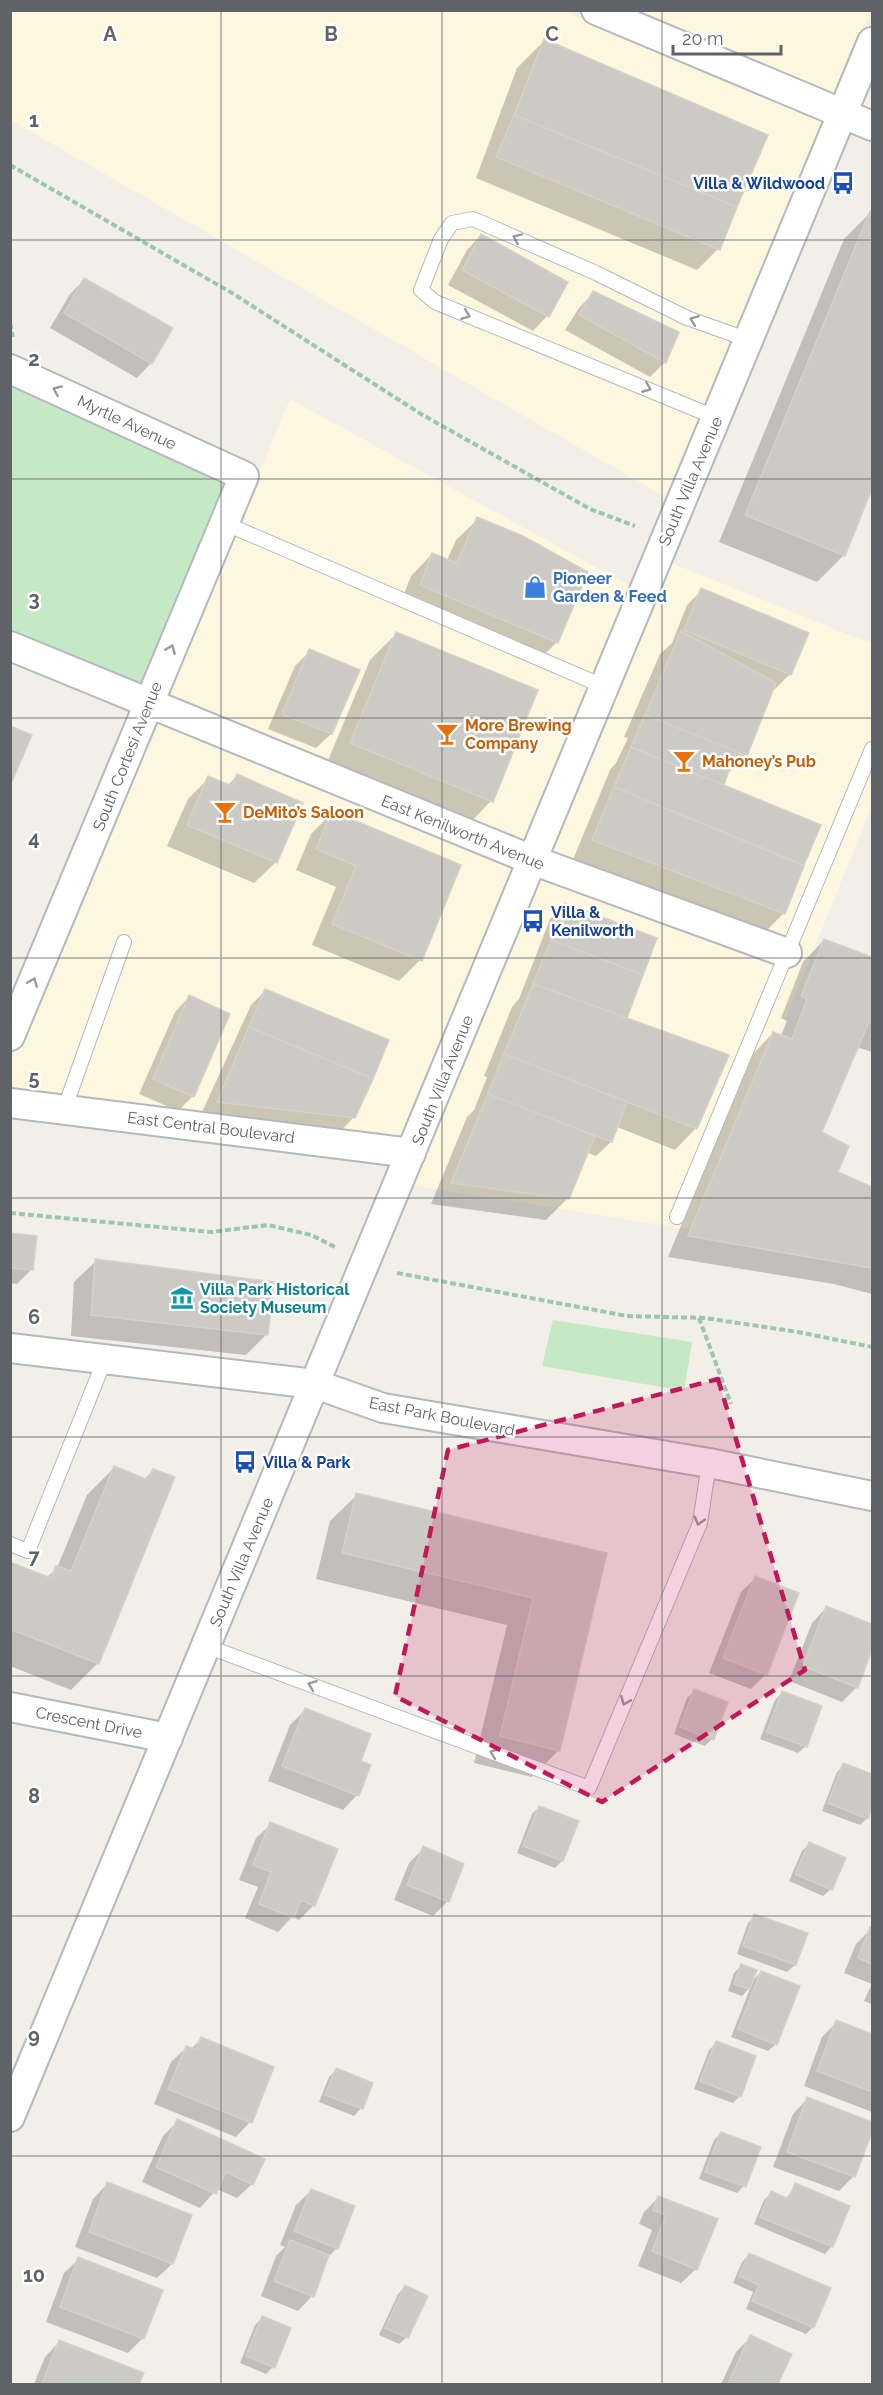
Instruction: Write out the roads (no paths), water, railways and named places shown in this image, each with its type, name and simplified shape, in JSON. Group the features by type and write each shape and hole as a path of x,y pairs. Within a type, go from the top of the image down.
{"street":[{"path":"596,10 873,126"},
{"name":"South Villa Avenue","path":"10,2117 873,42"},
{"name":"Myrtle Avenue","path":"10,369 244,476"},
{"name":"South Cortesi Avenue","path":"10,1036 244,476"},
{"name":"East Kenilworth Avenue","path":"10,646 532,860 787,954"},
{"name":"East Central Boulevard","path":"10,1103 411,1154"},
{"name":"East Park Boulevard","path":"10,1348 315,1384 383,1408 709,1463 873,1496"},
{"name":"Crescent Drive","path":"10,1707 168,1738"}],"lane":[{"path":"717,418 435,302 421,290 441,238 452,223 473,219 596,273 687,318 749,340"},
{"path":"224,523 605,687"},
{"path":"677,1217 873,749"},
{"path":"64,1110 124,942"},
{"path":"10,1544 28,1551 105,1359"},
{"path":"206,1646 589,1788 700,1523 709,1463"}],"place":[{"name":"Villa & Wildwood","path":"843,183"},
{"name":"Pioneer Garden & Feed","path":"535,587"},
{"name":"More Brewing Company","path":"447,734"},
{"name":"Mahoney’s Pub","path":"684,761"},
{"name":"DeMito’s Saloon","path":"225,812"},
{"name":"Villa & Kenilworth","path":"533,921"},
{"name":"Villa Park Historical Society Museum","path":"182,1298"},
{"name":"Villa & Park","path":"245,1462"}]}
